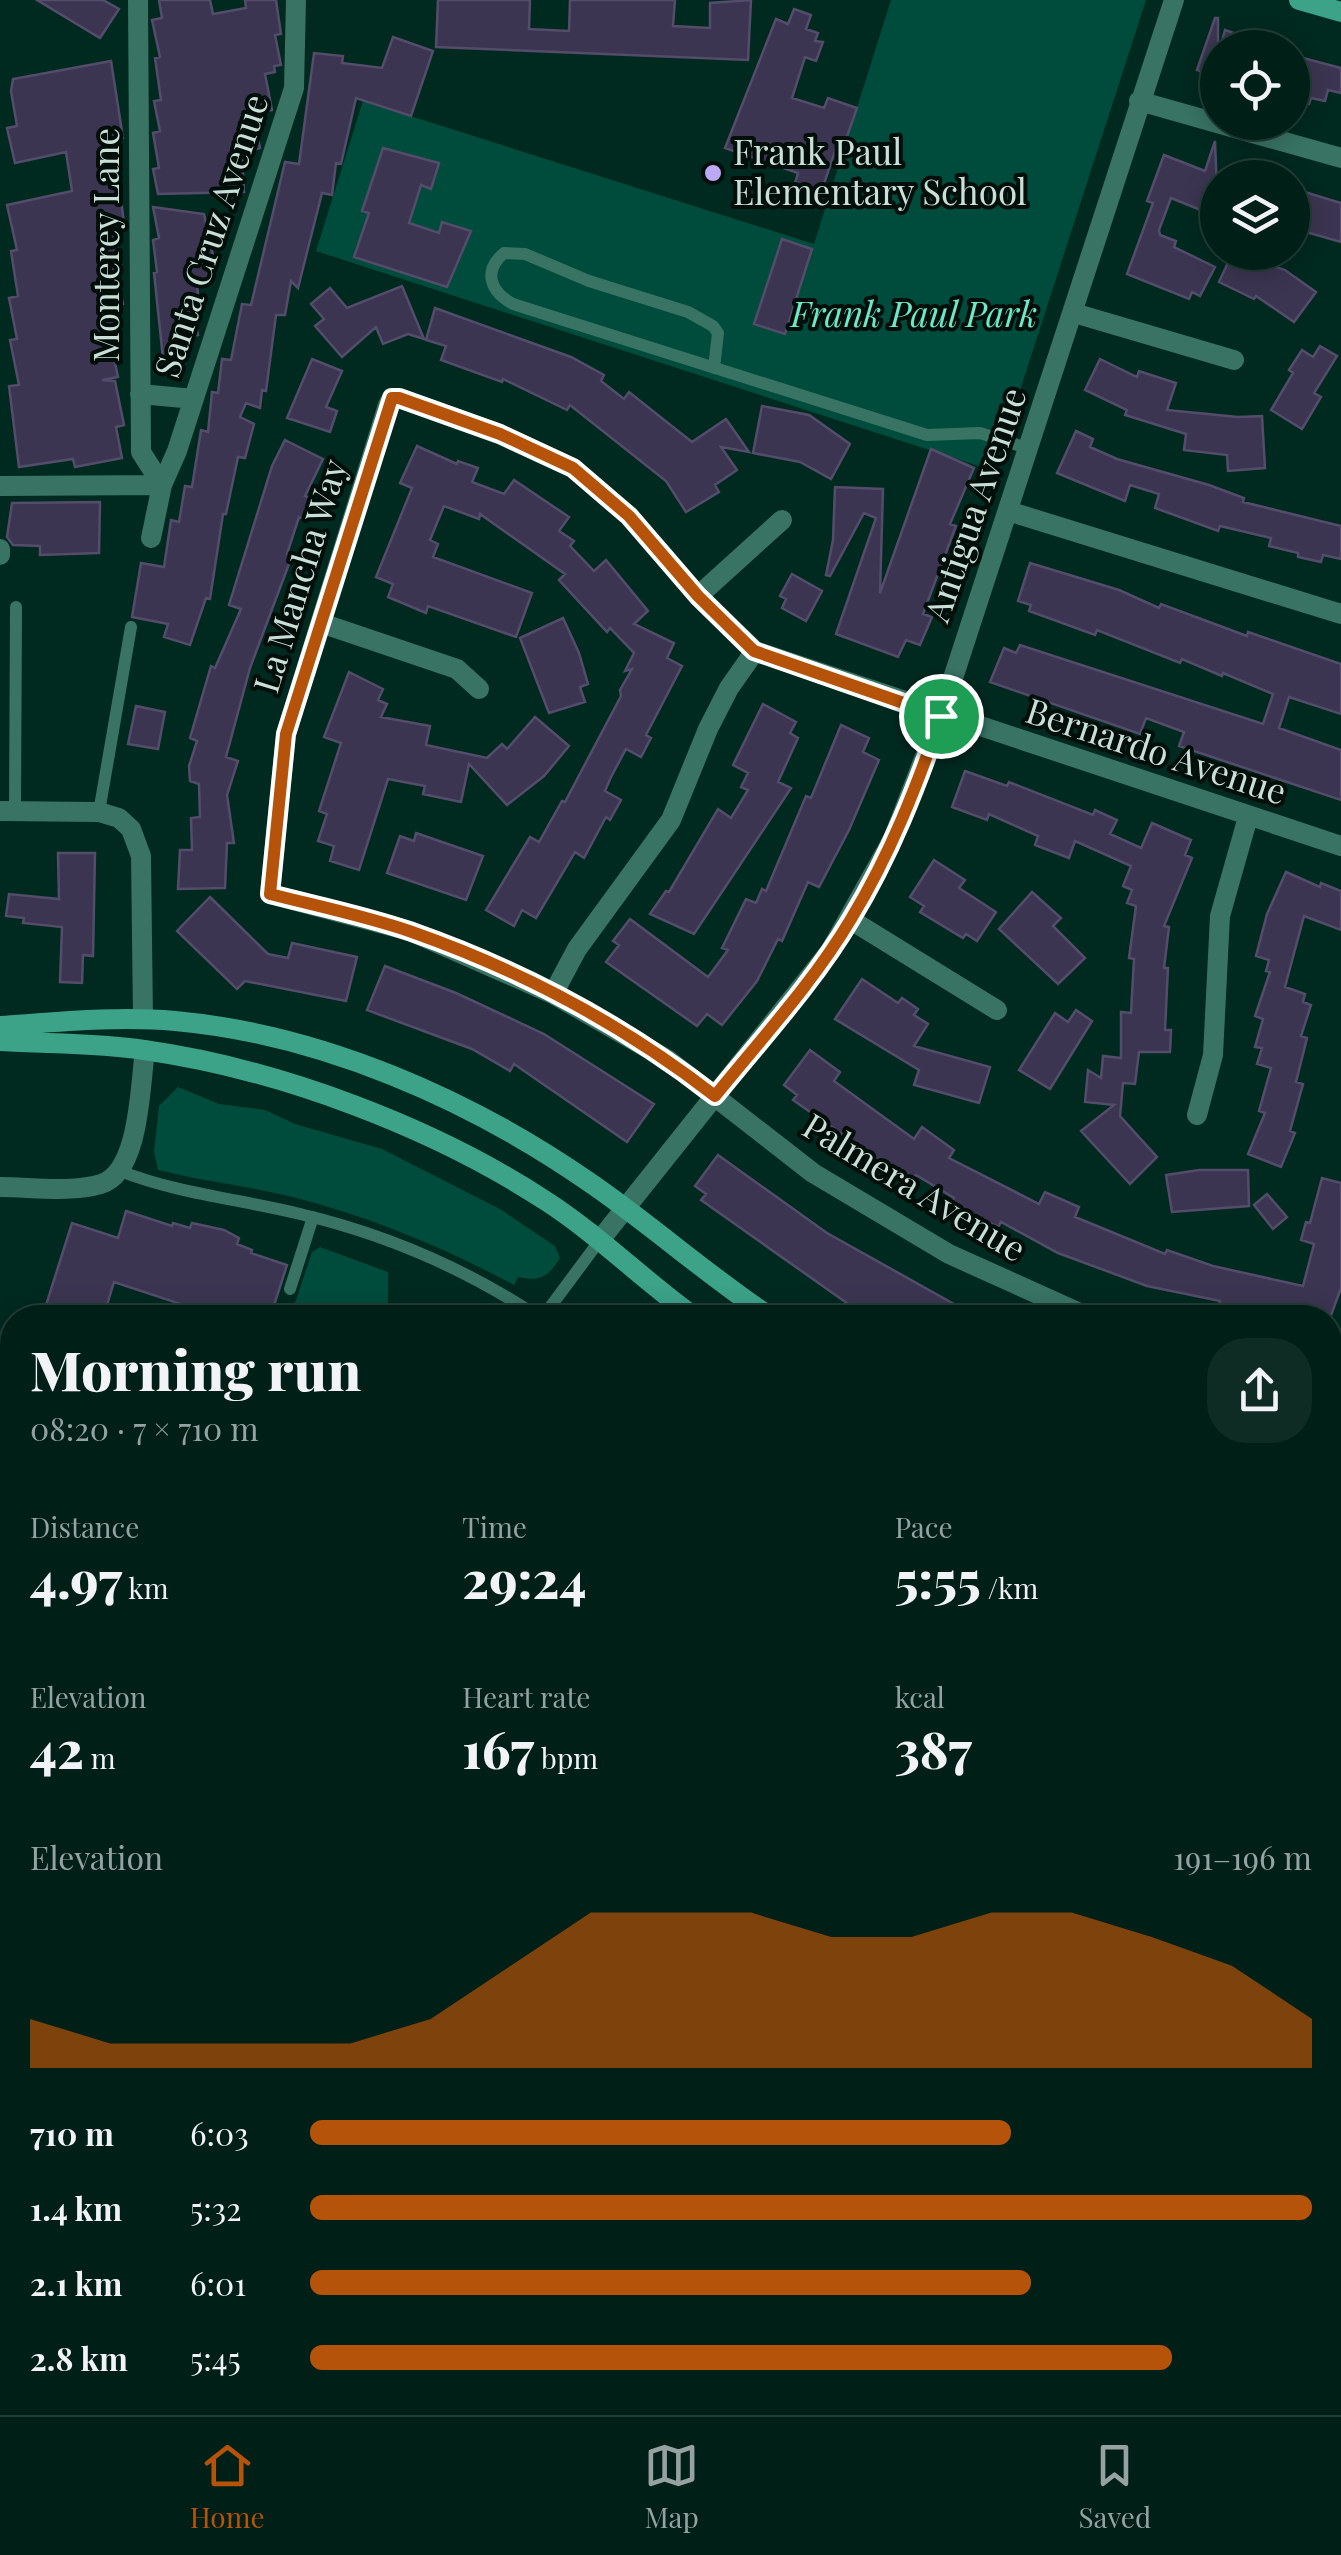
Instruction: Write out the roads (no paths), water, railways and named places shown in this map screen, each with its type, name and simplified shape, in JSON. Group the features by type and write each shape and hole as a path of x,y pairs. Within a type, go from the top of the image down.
{"main road":[{"path":"1299,0 1341,12"},
{"path":"0,1026 142,1019 196,1023 250,1034 387,1074 514,1134 625,1207 715,1280 752,1305"},
{"path":"0,1041 145,1050 306,1090 394,1120 494,1168 600,1240 680,1305"}],"street":[{"name":"Monterey Lane","path":"138,0 142,452 162,485"},
{"name":"Santa Cruz Avenue","path":"152,538 162,485 194,399 294,88 296,0"},
{"name":"Antigua Avenue","path":"600,1240 813,974 851,920 910,804 1030,449 1174,0"},
{"path":"1139,100 1341,158"},
{"path":"1074,313 1234,360"},
{"path":"140,394 194,399"},
{"name":"Bernardo Avenue","path":"392,398 500,434 573,468 629,516 698,596 754,651 1341,846"},
{"name":"La Mancha Way","path":"270,894 286,734 392,398"},
{"path":"0,486 162,485"},
{"path":"1008,511 1341,614"},
{"path":"698,596 782,520"},
{"path":"322,623 457,669 479,689"},
{"path":"554,994 577,949 671,820 708,730 754,651"},
{"path":"7,811 100,812 125,822 140,846 142,1019"},
{"path":"1197,1115 1213,1055 1220,916 1248,817"},
{"name":"Palmera Avenue","path":"270,894 410,931 554,994 668,1060 813,1173 932,1244 1060,1305"},
{"path":"851,920 997,1010"},
{"path":"0,1187 95,1186 111,1180 120,1171 131,1147 145,1050"}],"lane":[{"path":"714,368 718,333 702,318 516,252 497,260 490,279 497,296 513,304 714,368 927,434 980,433 1030,449"},
{"path":"7,811 16,606"},
{"path":"100,812 131,627"},
{"path":"120,1171 183,1193 313,1217 430,1258 517,1305"},
{"path":"290,1288 313,1217"},
{"path":"551,1305 600,1240"}],"place":[{"name":"Frank Paul Elementary School","path":"713,173"}],"park label":[{"name":"Frank Paul Park","path":"914,315"}]}
